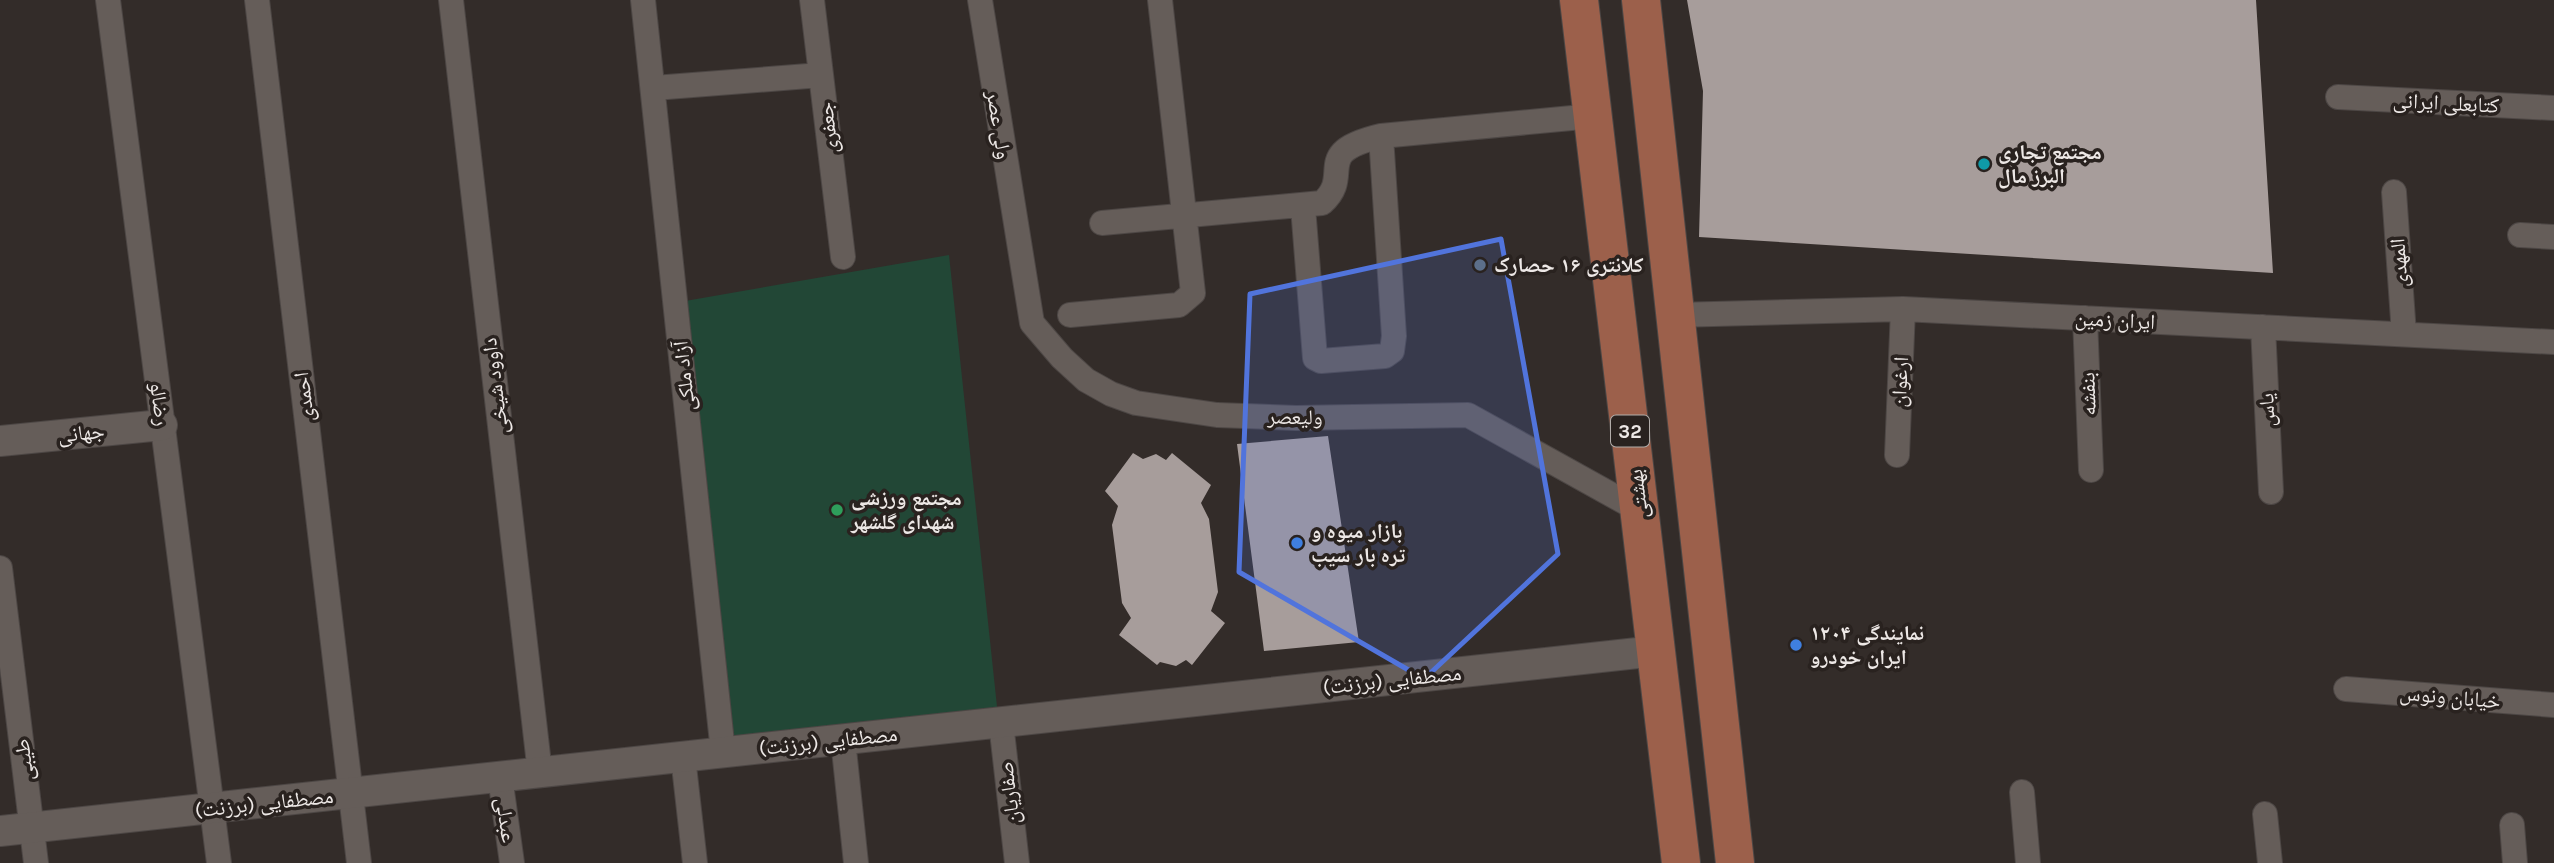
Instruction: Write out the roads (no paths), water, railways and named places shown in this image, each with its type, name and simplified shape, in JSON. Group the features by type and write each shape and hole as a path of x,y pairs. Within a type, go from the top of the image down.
{"main road":[{"name":"بهشتی","path":"1579,0 1681,863"},
{"path":"1641,0 1735,863"}],"street":[{"name":"رضالو","path":"108,0 219,863"},
{"name":"احمدی","path":"257,0 359,863"},
{"name":"داوود شیخی","path":"451,0 540,773"},
{"name":"آزاد ملکی","path":"643,0 723,752"},
{"name":"جعفری","path":"812,0 844,257"},
{"name":"ولی عصر","path":"980,0 1019,250"},
{"path":"1070,315 1179,305 1193,293 1160,0"},
{"path":"653,88 821,75"},
{"name":"کتابعلی ایرانی","path":"2339,97 2554,108"},
{"path":"1102,223 1303,207 1322,203 1331,195 1338,157 1345,148 1381,136 1593,116"},
{"path":"1303,207 1315,358 1321,361 1385,356 1392,351 1394,336 1381,136"},
{"name":"المهدی","path":"2394,191 2404,334"},
{"path":"2520,236 2554,237"},
{"name":"ولیعصر","path":"1019,250 1032,323 1062,358 1086,380 1111,394 1136,403 1217,415 1296,418 1468,415 1639,510"},
{"name":"ایران زمین","path":"1675,315 1903,309 2554,342"},
{"name":"ارغوان","path":"1897,455 1903,309"},
{"name":"بنفشه","path":"2085,318 2091,470"},
{"name":"یاس","path":"2263,327 2271,492"},
{"name":"جهانی","path":"0,441 162,425"},
{"name":"طیبی","path":"0,568 36,863"},
{"name":"مصطفایی (برزنت)","path":"0,831 1656,651"},
{"name":"خیابان ونوس","path":"2346,689 2554,705"},
{"name":"صفاریان","path":"1000,723 1017,863"},
{"path":"843,740 856,863"},
{"path":"683,757 695,863"},
{"name":"عبدلی","path":"500,777 512,863"},
{"path":"2022,792 2028,863"},
{"path":"2265,814 2270,863"},
{"path":"2512,825 2515,863"}],"place":[{"name":"مجتمع تجاری البرز مال","path":"1984,164"},
{"name":"کلانتری ۱۶ حصارک","path":"1480,265"},
{"name":"مجتمع ورزشی شهدای گلشهر","path":"837,510"},
{"name":"بازار میوه و تره بار سیب","path":"1297,543"},
{"name":"۱۲۰۴ نمایندگی ایران خودرو","path":"1796,645"}]}
